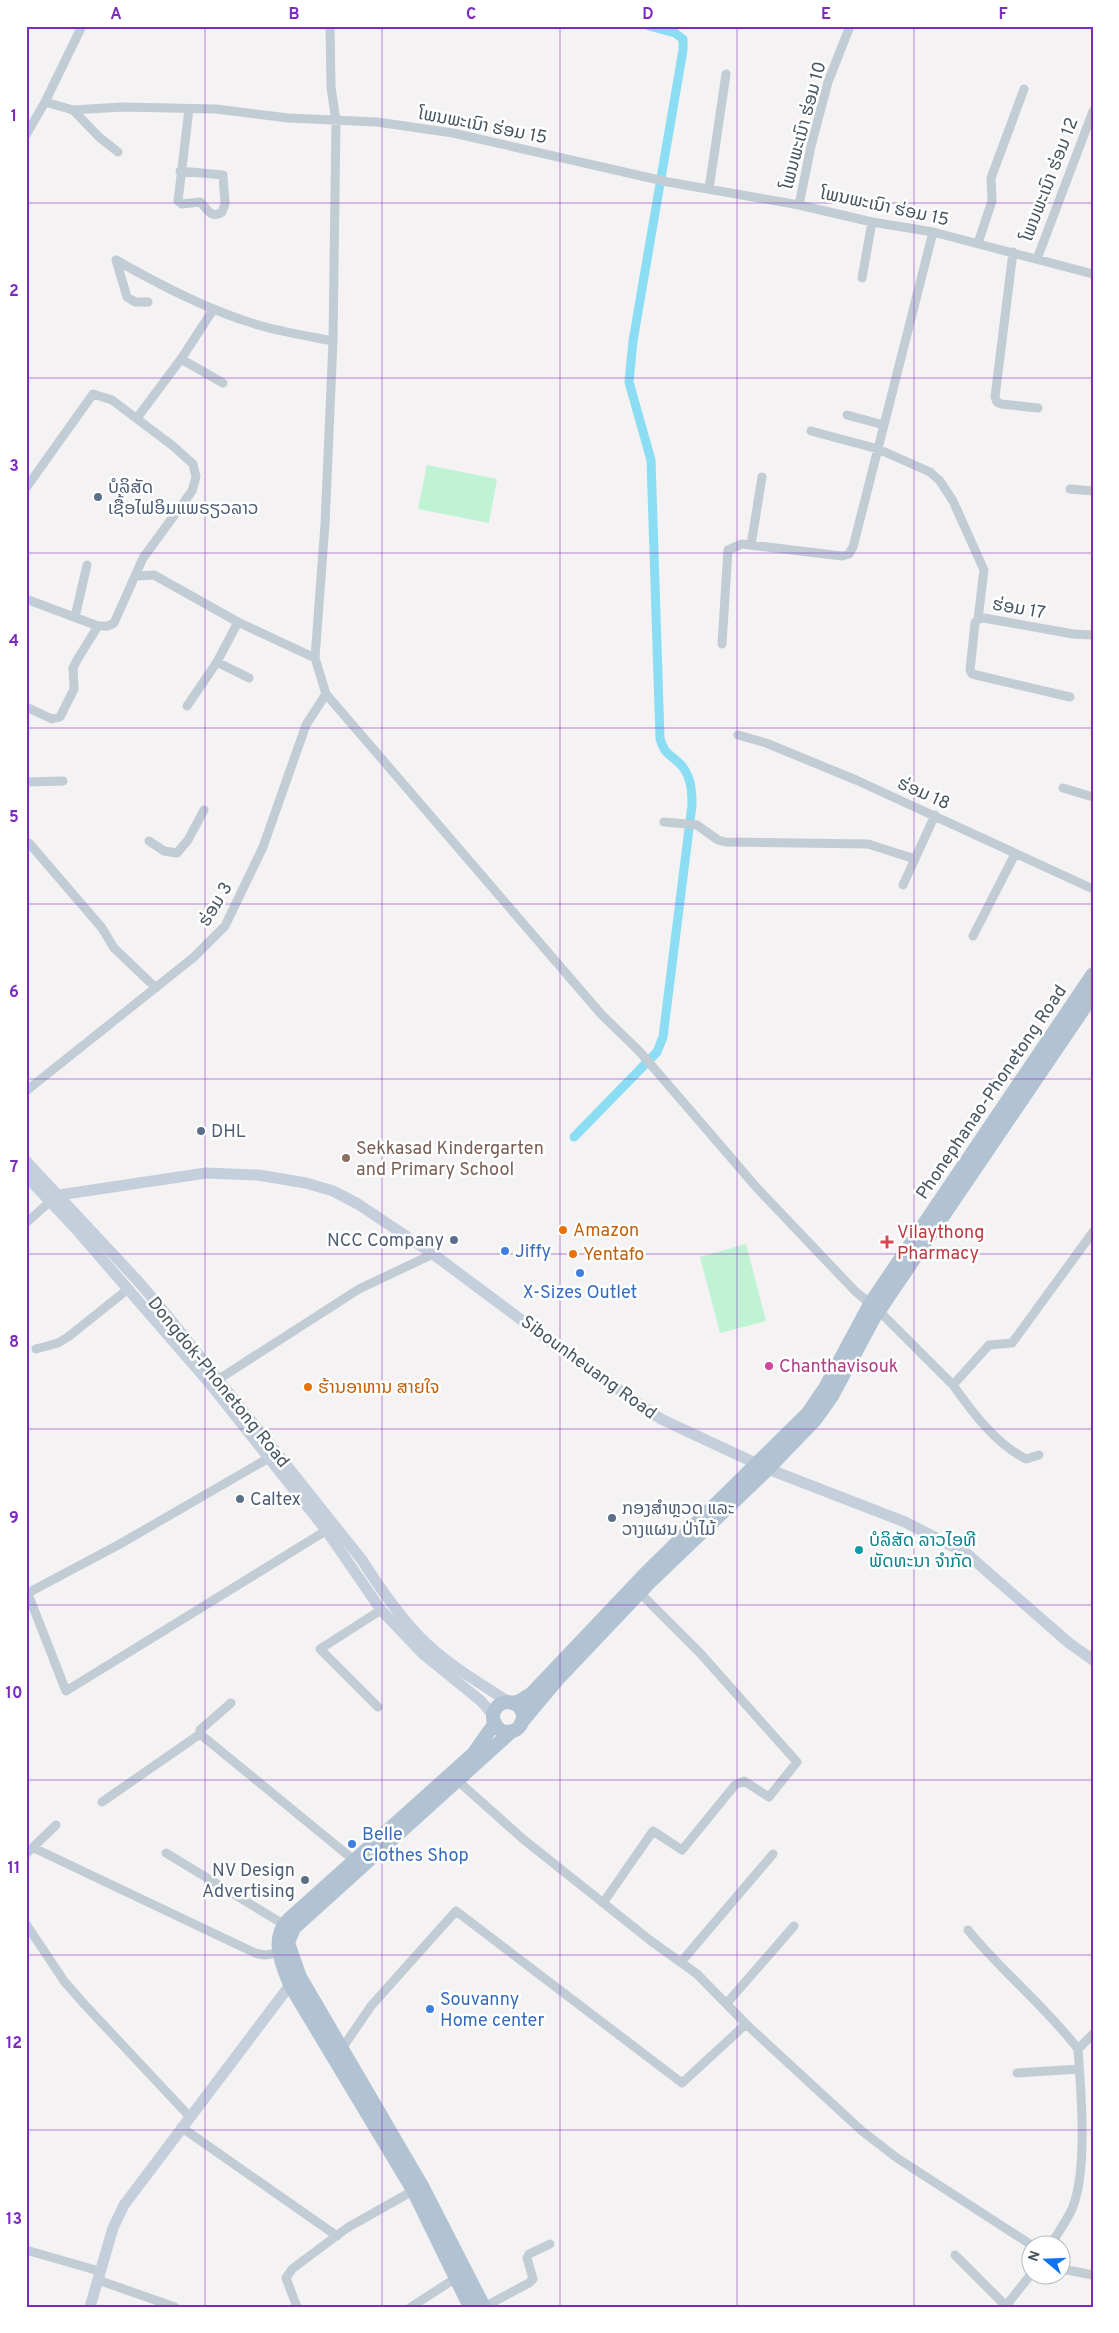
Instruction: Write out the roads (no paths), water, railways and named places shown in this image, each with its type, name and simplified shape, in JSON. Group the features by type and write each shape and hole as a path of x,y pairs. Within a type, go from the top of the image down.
{"main road":[{"name":"Phonephanao-Phonetong Road","path":"510,1702 520,1701 530,1694 762,1467 815,1420 832,1396 874,1308 1093,974"},
{"name":"Phonephanao-Phonetong Road","path":"874,1308 1093,995"},
{"name":"Phonephanao-Phonetong Road","path":"288,1927 458,1781 517,1727 557,1680 640,1593 647,1578"},
{"path":"470,2307 418,2188 279,1954 278,1942 288,1927 355,1861 472,1754 494,1719 498,1706 510,1702 522,1712 517,1727 504,1731 494,1719"},
{"path":"288,1927 288,1943 294,1980 341,2050 484,2307"}],"street":[{"path":"26,135 45,102 82,26"},
{"path":"330,26 331,87 336,121 333,341 325,524 315,658 326,694 601,1014 640,1052 757,1188 854,1292 874,1308 953,1385 972,1412 1014,1454 1026,1459 1038,1455"},
{"name":"ໂພນພະເນົາ ຮ່ອມ 10","path":"799,205 811,146 828,82 850,26"},
{"path":"709,190 726,74"},
{"path":"978,243 992,202 992,178 1024,88"},
{"path":"45,102 73,110 98,136 118,152"},
{"name":"ໂພນພະເນົາ ຮ່ອມ 15","path":"73,110 122,107 216,109 336,121 377,122 453,133 668,182 799,205 872,222 933,232 1093,274"},
{"path":"180,171 223,174 225,204 222,212 216,215 208,213 200,202 180,203 180,171 189,109"},
{"name":"ໂພນພະເນົາ ຮ່ອມ 12","path":"1036,259 1093,111"},
{"path":"862,278 872,222"},
{"path":"722,644 728,550 742,544 835,556 849,554 853,547 933,232"},
{"path":"1014,252 995,398 996,402 1001,404 1038,408"},
{"path":"148,302 135,302 127,297 116,260 162,286 213,310 259,325 333,341"},
{"path":"137,418 181,359 213,310"},
{"path":"181,359 223,383"},
{"path":"26,488 93,394 112,400 137,418 193,464 196,477 192,491 144,558 114,623 108,626 98,626 26,599"},
{"path":"847,415 884,425"},
{"path":"810,431 878,449 930,472 940,481 953,501 984,570 977,610 978,619"},
{"path":"751,545 762,477"},
{"path":"1070,489 1093,491"},
{"path":"75,617 87,565"},
{"path":"136,576 154,575 238,622 315,658"},
{"name":"ຮ່ອມ 17","path":"1070,696 972,674 970,670 975,623 978,619 984,618 1073,634 1093,635"},
{"path":"187,706 217,662 238,622"},
{"path":"26,707 52,719 60,717 74,689 73,668 98,626"},
{"path":"217,662 249,678"},
{"name":"ຮ່ອມ 3","path":"26,1091 194,957 225,926 263,847 301,738 317,706 326,694"},
{"name":"ຮ່ອມ 18","path":"738,735 766,742 935,815 1093,889"},
{"path":"26,782 63,781"},
{"path":"1063,788 1093,797"},
{"path":"149,841 164,851 177,853 188,840 204,810"},
{"path":"903,884 935,815"},
{"path":"664,822 697,825 718,840 726,842 868,844 915,859"},
{"path":"29,843 102,928 114,948 156,988"},
{"path":"973,936 1015,854"},
{"name":"Dongdok-Phonetong Road","path":"26,1161 128,1289 272,1456 330,1528 362,1560 384,1594 418,1636 460,1677"},
{"name":"Sibounheuang Road","path":"55,1198 206,1173 258,1175 306,1183 333,1191 358,1204 433,1254 554,1345 661,1419 762,1467 906,1522 966,1553 1069,1643 1093,1660"},
{"name":"Dongdok-Phonetong Road","path":"26,1176 55,1198 137,1280 218,1379 272,1456"},
{"path":"26,1223 55,1198"},
{"path":"953,1385 989,1345 1012,1343 1093,1232"},
{"path":"218,1379 359,1289 433,1254"},
{"path":"36,1349 58,1343 68,1337 128,1289"},
{"path":"272,1456 27,1594 66,1691 330,1528"},
{"name":"Dongdok-Phonetong Road","path":"330,1528 381,1610 423,1654 460,1677"},
{"path":"603,1903 653,1831 682,1850 735,1785 744,1781 769,1797 797,1762 700,1653 640,1593"},
{"path":"378,1706 320,1649 381,1610"},
{"path":"460,1677 510,1702"},
{"path":"460,1677 494,1719"},
{"path":"102,1802 200,1734 200,1730 231,1703"},
{"path":"200,1734 355,1861"},
{"path":"458,1781 522,1839 697,1974 746,2024 862,2131 897,2158 1022,2239"},
{"path":"56,1825 30,1851 255,1953 264,1955 279,1954"},
{"path":"166,1853 288,1927"},
{"path":"681,1962 774,1854"},
{"path":"341,2050 371,2006 456,1911 682,2083 746,2024"},
{"path":"26,1924 64,1981 84,2005 190,2117"},
{"path":"726,2003 794,1926"},
{"path":"968,1930 1006,1974 1060,2025 1078,2049 1081,2166 1072,2209 1056,2236"},
{"path":"90,2307 112,2228 124,2205 181,2127 294,1980"},
{"path":"1078,2049 1093,2034"},
{"path":"1017,2073 1079,2069"},
{"path":"181,2127 337,2236"},
{"path":"297,2307 286,2278 288,2273 337,2236 418,2188"},
{"path":"484,2307 534,2279 527,2258 530,2254 550,2244"},
{"path":"26,2250 99,2275 175,2307"},
{"path":"954,2255 1006,2306 1022,2286"},
{"path":"1072,2271 1093,2275"},
{"path":"411,2307 456,2278"}],"waterway":[{"path":"574,1137 657,1052 663,1037 692,805 689,779 682,766 666,751 660,738 651,460 629,382 633,341 683,50 683,39 675,33 649,26"}],"place":[{"name":"ບໍລິສັດ ເຊື້ອໄຟອິມແພຣຽວລາວ","path":"98,497"},
{"name":"DHL","path":"201,1131"},
{"name":"Sekkasad Kindergarten and Primary School","path":"346,1158"},
{"name":"Amazon","path":"563,1230"},
{"name":"NCC Company","path":"454,1240"},
{"name":"Vilaythong Pharmacy","path":"887,1242"},
{"name":"Jiffy","path":"505,1251"},
{"name":"Yentafo","path":"573,1254"},
{"name":"X-Sizes Outlet","path":"580,1273"},
{"name":"Chanthavisouk","path":"769,1366"},
{"name":"ຮ້ານອາຫານ ສາຍໃຈ","path":"308,1387"},
{"name":"Caltex","path":"240,1499"},
{"name":"ກອງສໍາຫຼວດ ແລະ ວາງແຜນ ປ່າໄມ້","path":"612,1518"},
{"name":"ບໍລິສັດ ລາວໄອທີ ພັດທະນາ ຈຳກັດ","path":"859,1550"},
{"name":"Belle Clothes Shop","path":"352,1844"},
{"name":"NV Design Advertising","path":"305,1880"},
{"name":"Souvanny Home center","path":"430,2009"}]}
